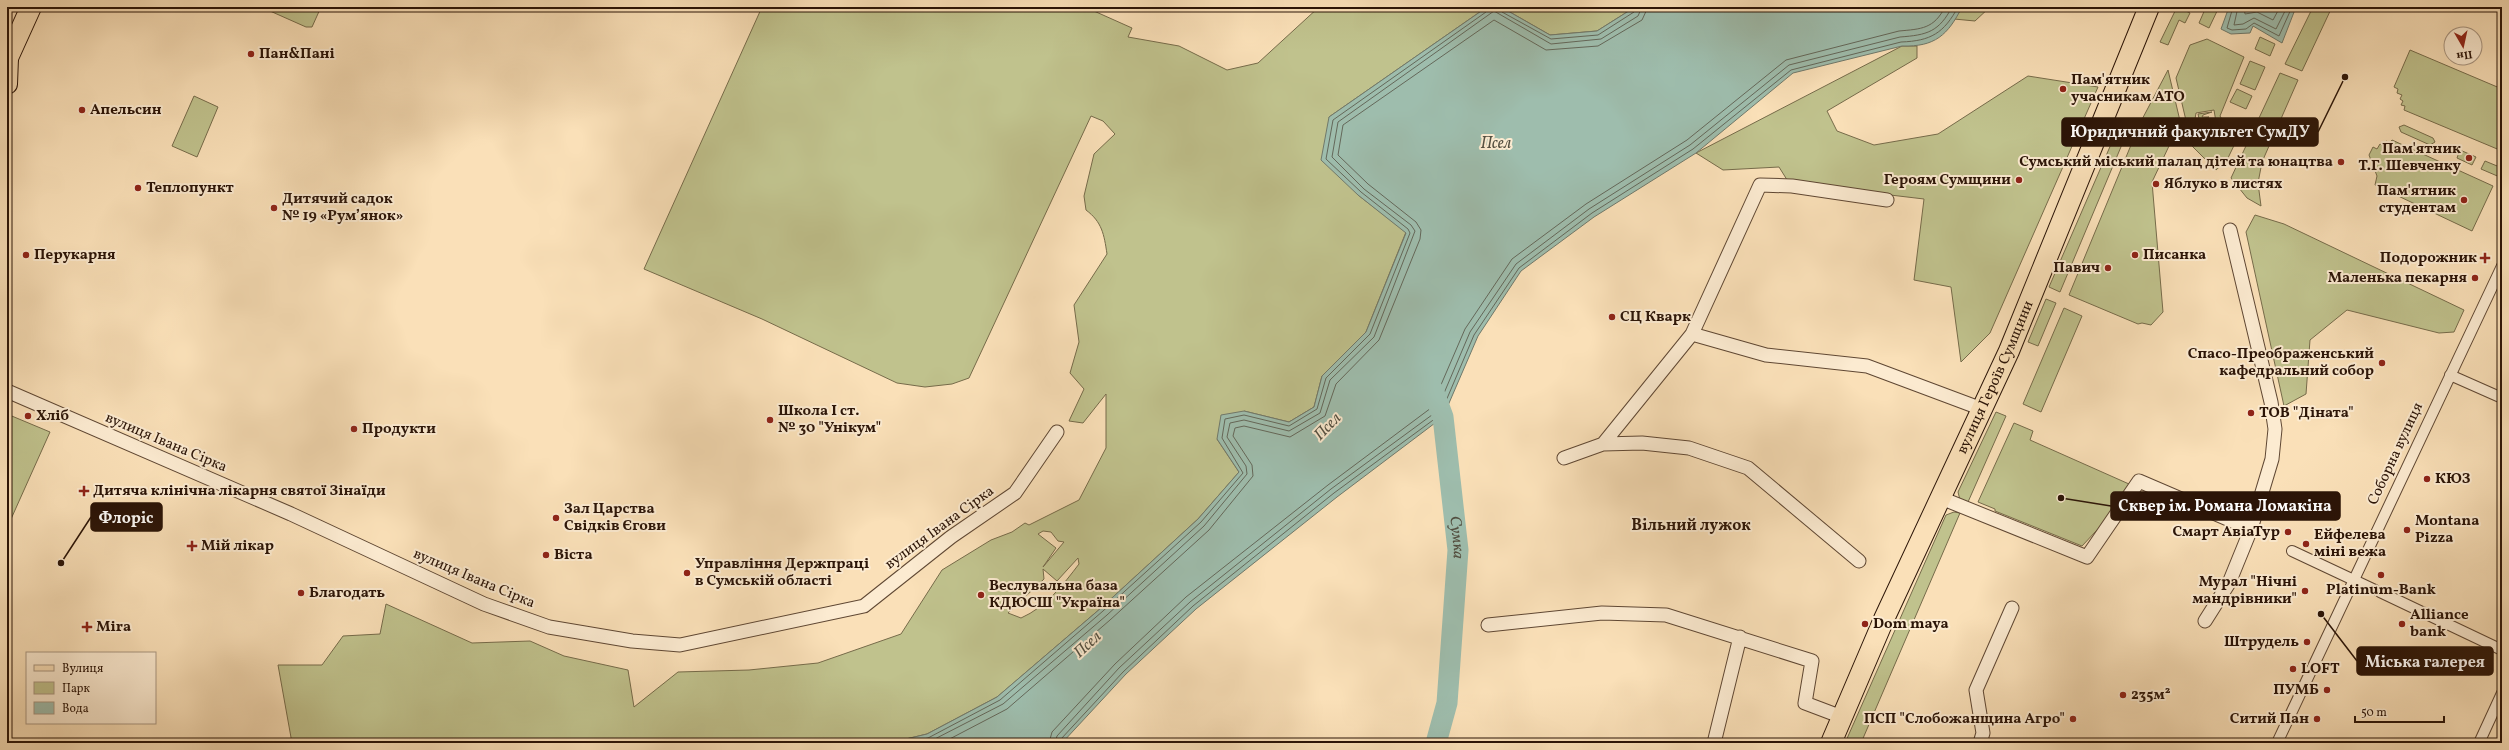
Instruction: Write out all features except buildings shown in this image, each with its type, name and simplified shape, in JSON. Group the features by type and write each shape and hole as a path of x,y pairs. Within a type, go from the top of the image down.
{"main road":[{"path":"7,84 8,59 31,7"},
{"path":"2139,7 2141,27"},
{"name":"вулиця Героїв Сумщини","path":"1831,743 2009,351 2149,7"},
{"path":"2141,27 2157,7"}],"street":[{"path":"1603,444 1692,334 1760,185 1792,186 1887,200"},
{"path":"2205,621 2230,583 2254,531 2272,459 2275,430 2271,402 2230,230"},
{"name":"Соборна вулиця","path":"2277,743 2502,266"},
{"path":"1692,334 1766,355 1867,366 1982,409"},
{"path":"2450,375 2502,398"},
{"name":"вулиця Івана Сірка","path":"7,392 291,514 484,604 549,627 632,641 680,645 864,606 951,537 1015,493 1057,432"},
{"path":"1564,458 1603,444 1642,442 1689,448 1748,468 1859,561"},
{"path":"1941,498 2088,557 2139,481 2254,531"},
{"path":"2292,550 2502,650"},
{"path":"1980,743 1983,733 1976,690 2012,608"},
{"path":"1488,624 1602,613 1666,615 1740,637 1812,661 1805,703 1842,717"},
{"path":"1714,743 1740,637"},
{"path":"2480,743 2502,693"}],"green space":[{"path":"261,7 321,7 312,27 306,27"},
{"path":"762,7 1085,7 1132,28 1128,37 1179,46 1227,70 1258,63 1319,7 1487,7 1329,117 1358,195 1406,232 1366,332 1322,376 1314,407 1289,422 1244,411 1217,439 1239,472 1198,519 1101,608 997,697 927,734 889,743 292,743 278,665 322,665 343,636 380,634 386,604 472,643 530,641 564,656 628,670 634,707 678,672 749,670 818,663 901,634 942,570 991,540 1012,532 1025,523 1029,525 1079,500 1106,448 1106,394 1083,423 1069,421 1084,389 1070,373 1079,342 1074,305 1107,254 1105,240 1101,229 1096,219 1086,210 1084,196 1094,154 1115,134 1103,121 1091,116 969,378 952,384 925,387 897,383 762,319 644,269","holes":["1043,531 1051,532 1058,541 1064,542 1043,567 1056,548 1038,534","1078,558 1079,564 1067,580 1046,602 1021,618 1008,613 1044,579 1043,569 1057,581"]},
{"path":"1501,7 1635,7 1597,31 1550,35"},
{"path":"1963,7 1990,7 1975,21 1954,19"},
{"path":"2177,7 2185,7 2184,10 2190,13 2185,23 2179,20 2168,45 2160,42"},
{"path":"2206,7 2219,7 2209,28 2199,23"},
{"path":"2313,7 2332,7 2302,71 2285,64"},
{"path":"2260,37 2275,44 2270,56 2255,49"},
{"path":"2207,39 2244,57 2220,116 2223,121 2241,131 2227,160 2216,170 2192,146 2176,78 2190,45","holes":["2214,110 2216,122 2198,125 2195,119 2196,113"]},
{"path":"1902,46 1917,46 1917,58 1827,111 1837,131 1874,145 1938,134 2028,76 2098,87 1990,333 1961,362 1951,287 1914,280 1924,199 1789,183 1779,167 1723,170 1696,153"},
{"path":"2410,50 2443,64 2443,66 2448,66 2502,89 2502,151 2404,110 2405,106 2401,105 2403,101 2400,99 2402,95 2397,93 2398,89 2394,87"},
{"path":"2250,61 2265,67 2255,90 2240,84"},
{"path":"2168,70 2185,142 2138,127"},
{"path":"2280,73 2298,80 2262,162 2258,183 2261,206 2247,198 2231,178"},
{"path":"2237,89 2252,96 2246,109 2230,102"},
{"path":"194,96 218,107 197,157 172,146"},
{"path":"2212,112 2203,115 2202,117 2209,117 2202,119 2213,121 2200,123 2198,114"},
{"path":"2122,119 2131,123 2060,292 2049,287"},
{"path":"2404,125 2433,138 2435,142 2430,145 2401,132 2399,127"},
{"path":"2136,133 2169,146 2152,182 2163,312 2151,325 2142,323 2138,324 2069,295"},
{"path":"2392,140 2493,186 2472,231 2375,185 2377,176 2369,155 2373,147 2377,149 2380,144 2384,146 2386,141 2390,143"},
{"path":"2460,150 2476,157 2472,165 2457,158"},
{"path":"2485,161 2502,168 2502,178 2481,169"},
{"path":"2255,215 2284,224 2464,310 2454,332 2439,333 2347,310 2310,340 2306,394 2284,406 2246,232"},
{"path":"2046,299 2056,303 2038,346 2028,342"},
{"path":"2064,308 2082,316 2041,412 2023,404"},
{"path":"1996,412 2006,416 1968,502 1960,500 1958,492"},
{"path":"7,414 50,432 7,528"},
{"path":"2014,423 2033,431 2030,440 2129,484 2111,515 2082,546 1995,511 1995,509 1978,502"},
{"path":"1954,512 1960,513 1861,743 1845,743 1946,515"}],"water":[{"name":"Псел","path":"1487,7 1501,7 1550,35 1597,31 1635,7 1962,7 1946,32 1932,41 1913,46 1902,46 1793,73 1696,153 1594,217 1521,271 1478,336 1443,417 1337,497 1196,609 1126,674 1062,743 889,743 927,734 997,697 1101,608 1198,519 1239,472 1217,439 1221,415 1244,411 1289,422 1314,407 1322,376 1366,332 1406,233 1358,195 1321,160 1329,117"},
{"path":"2229,7 2296,7 2282,43 2253,26 2250,33 2231,34 2221,29"}],"waterway":[{"name":"Сумка","path":"1433,390 1443,417 1458,550 1447,703 1436,743"}],"place":[{"name":"Пан&Пані","path":"251,54"},
{"name":"Юридичний факультет СумДУ","path":"2345,77"},
{"name":"Пам'ятник учасникам АТО","path":"2063,89"},
{"name":"Апельсин","path":"82,110"},
{"name":"Пам'ятник Т.Г. Шевченку","path":"2469,158"},
{"name":"Сумський міський палац дітей та юнацтва","path":"2341,162"},
{"name":"Героям Сумщини","path":"2019,180"},
{"name":"Яблуко в листях","path":"2156,184"},
{"name":"Теплопункт","path":"138,188"},
{"name":"Пам'ятник студентам","path":"2464,200"},
{"name":"Дитячий садок № 19 «Рум’янок»","path":"274,208"},
{"name":"Перукарня","path":"26,255"},
{"name":"Писанка","path":"2135,255"},
{"name":"Подорожник","path":"2485,258"},
{"name":"Павич","path":"2108,268"},
{"name":"Маленька пекарня","path":"2475,278"},
{"name":"СЦ Кварк","path":"1612,317"},
{"name":"Спасо-Преображенський кафедральний собор","path":"2382,363"},
{"name":"ТОВ \"Діната\"","path":"2251,413"},
{"name":"Хліб","path":"28,416"},
{"name":"Школа І ст. № 30 \"Унікум\"","path":"770,420"},
{"name":"Продукти","path":"354,429"},
{"name":"КЮЗ","path":"2427,479"},
{"name":"Дитяча клінічна лікарня святої Зінаїди","path":"84,491"},
{"name":"Сквер ім. Романа Ломакіна","path":"2061,498"},
{"name":"Зал Царства Свідків Єгови","path":"556,518"},
{"name":"Montana Pizza","path":"2407,530"},
{"name":"Смарт АвіаТур","path":"2288,532"},
{"name":"Ейфелева міні вежа","path":"2306,544"},
{"name":"Мій лікар","path":"192,546"},
{"name":"Віста","path":"546,555"},
{"name":"Флоріс","path":"61,563"},
{"name":"Управління Держпраці в Сумській області","path":"687,573"},
{"name":"Platinum-Bank","path":"2381,575"},
{"name":"Мурал \"Нічні мандрівники\"","path":"2305,591"},
{"name":"Благодать","path":"301,593"},
{"name":"Веслувальна база КДЮСШ \"Україна\"","path":"981,595"},
{"name":"Міська галерея","path":"2321,614"},
{"name":"Dom maya","path":"1865,624"},
{"name":"Alliance bank","path":"2402,624"},
{"name":"Mira","path":"87,627"},
{"name":"Штрудель","path":"2307,642"},
{"name":"LOFT","path":"2293,669"},
{"name":"ПУМБ","path":"2327,690"},
{"name":"235м²","path":"2123,695"},
{"name":"ПСП \"Слобожанщина Агро\"","path":"2073,719"},
{"name":"Ситий Пан","path":"2317,719"}],"district":[{"name":"Вільний лужок","path":"1691,526"}]}
